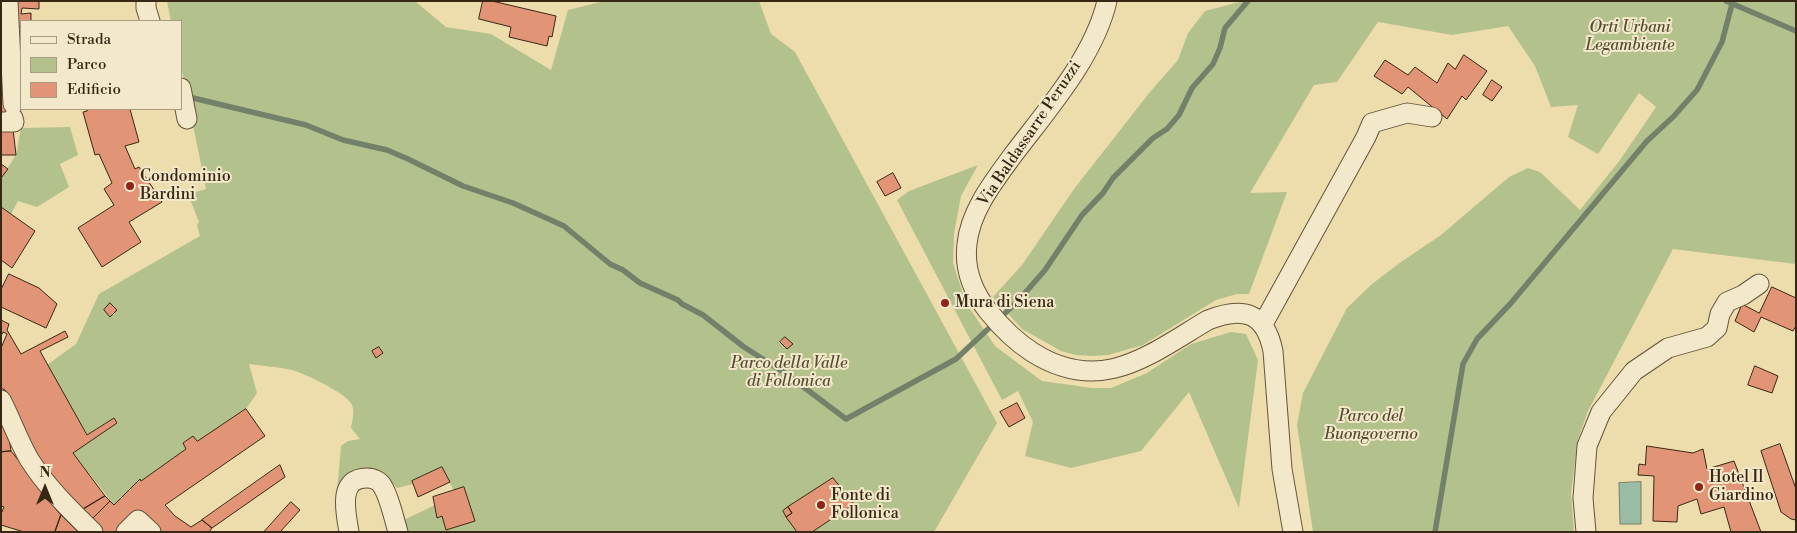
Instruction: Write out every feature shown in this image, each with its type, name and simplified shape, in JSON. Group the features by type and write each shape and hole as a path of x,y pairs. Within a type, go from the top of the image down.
{"street":[{"path":"8,1 10,117"},
{"path":"146,1 150,20"},
{"name":"Via Baldassarre Peruzzi","path":"1107,1 1094,37 1076,67 995,180 974,218 968,235 967,260 970,276 982,303 1011,336 1030,351 1049,362 1069,368 1098,371 1128,366 1220,315 1238,312 1246,314 1263,324"},
{"path":"182,93 187,119"},
{"path":"1293,532 1281,459 1273,351 1271,338 1263,324 1372,123 1407,113 1432,117"},
{"path":"1586,532 1583,498 1587,446 1601,412 1634,371 1668,348 1707,337 1717,328 1720,314 1727,302 1743,295 1759,284"},
{"path":"1,400 33,465 64,502 93,532"},
{"path":"349,532 345,501 347,491 356,480 368,478 375,480 383,486 398,532"},
{"path":"126,532 138,520 151,532"}],"green space":[{"name":"Parco della Valle di Follonica","path":"167,1 415,1 446,27 491,34 551,70 568,10 604,1 759,1 771,34 795,52 997,423 934,532 409,532 404,520 435,505 438,517 442,516 446,530 475,521 465,488 454,491 442,467 412,481 413,484 397,488 381,474 348,480 337,492 341,446 348,441 360,439 351,428 353,408 349,400 315,379 298,372 249,364 257,393 246,409 197,441 193,436 183,443 186,449 141,481 140,479 114,505 73,453 117,423 114,418 87,435 47,365 76,344 99,294 200,236 197,225 199,222 188,194 206,189 182,71 182,20 171,20"},
{"path":"1243,1 1796,1 1796,264 1673,249 1588,411 1578,439 1571,493 1574,532 1313,532 1297,425 1303,393 1347,308 1372,284 1441,235 1509,177 1528,168 1540,172 1580,210 1620,160 1656,107 1639,93 1598,154 1568,137 1578,105 1551,107 1535,66 1508,26 1452,35 1378,22 1337,82 1314,85 1250,193 1287,192 1249,294 1237,294 1216,300 1143,345 1108,355 1092,356 1076,355 1061,351 1022,329 993,297 1022,265 1074,189 1150,92 1178,60 1188,33 1205,11"},
{"path":"70,127 78,155 60,164 69,187 37,207 18,201 11,214 1,207 1,178 16,155 21,128"},
{"path":"978,165 961,196 954,234 953,263 966,303 995,346 1042,381 1092,388 1111,388 1147,373 1191,344 1231,332 1246,334 1258,360 1239,508 1189,392 1141,451 1071,468 1025,456 1033,422 1018,391 1002,400 897,200 909,191"}],"shaded area":[{"path":"1641,482 1641,524 1620,524 1619,483"}],"building":[{"path":"11,1 39,1 39,9 22,8 21,14 31,13 31,20 20,20 20,27 14,28"},
{"path":"483,1 492,1 556,16 552,37 549,36 547,46 509,37 511,27 479,19"},
{"path":"1464,55 1487,71 1466,100 1462,96 1447,119 1408,87 1402,94 1374,76 1385,60 1408,75 1415,67 1437,83 1448,63 1455,69"},
{"path":"1492,80 1502,87 1492,101 1483,95"},
{"path":"1,84 3,84 18,104 1,116"},
{"name":"Condominio Bardini","path":"130,110 139,142 125,146 135,169 139,167 162,202 129,222 141,242 102,267 78,228 114,205 104,189 112,183 99,154 95,155 83,112"},
{"path":"1,129 13,129 16,155 2,155"},
{"path":"1,164 8,169 1,178"},
{"path":"893,173 901,188 885,196 877,182"},
{"path":"1,207 35,231 12,268 1,260"},
{"path":"9,274 39,288 57,304 46,328 1,307 1,290"},
{"path":"1772,287 1796,298 1796,326 1793,331 1761,317 1754,332 1735,321 1742,304 1759,313"},
{"path":"110,303 117,310 110,317 104,310"},
{"path":"1,320 9,324 7,330 21,354 65,331 68,337 40,351 87,435 114,418 117,423 73,453 105,496 80,511 41,464 5,390 1,388 1,348 7,334 3,332 1,336"},
{"path":"785,337 793,344 787,349 780,342"},
{"path":"379,347 383,353 376,358 372,351"},
{"path":"1755,366 1778,376 1772,393 1748,385"},
{"path":"1017,403 1025,418 1009,427 1000,412"},
{"path":"246,409 265,436 165,505 175,516 191,527 202,520 212,528 209,532 101,532 90,521 110,501 114,505 140,479 141,481 186,449 183,443 193,436 197,441"},
{"path":"1,416 9,438 11,451 1,452"},
{"path":"1780,444 1796,489 1796,520 1781,512 1761,451"},
{"name":"Hotel Il Giardino","path":"1647,446 1693,453 1703,449 1707,469 1734,461 1761,532 1731,532 1724,507 1701,514 1697,499 1678,506 1677,522 1653,521 1654,476 1638,475 1639,464 1645,465"},
{"path":"11,451 61,515 55,532 24,532 1,525 1,514 4,507 1,506 1,452"},
{"path":"280,465 285,477 212,528 202,520"},
{"path":"442,467 450,482 418,497 412,481"},
{"name":"Fonte di Follonica","path":"833,478 854,504 812,532 797,532 786,517 792,513 788,507"},
{"path":"464,487 475,521 446,530 442,516 437,518 433,497"},
{"path":"105,496 110,501 90,521 80,511"},
{"path":"291,502 300,510 280,532 264,532"},
{"path":"788,507 792,513 786,517 783,511"},
{"path":"61,515 78,532 55,532"}],"waterway":[{"path":"193,98 306,125 343,140 387,150 463,186 513,203 564,226 610,264 623,270 640,283 678,300 703,315 744,347 785,373 846,419 956,359 1018,301 1045,270 1082,215 1103,193 1113,178 1153,138 1167,129 1179,115 1192,88 1213,64 1220,48 1225,28 1248,1"},
{"path":"1726,1 1796,31"},
{"path":"1435,532 1463,364 1477,339 1511,303 1647,141 1673,117 1697,90 1722,42 1732,4"}],"place":[{"name":"Condominio Bardini","path":"130,186"},
{"name":"Mura di Siena","path":"945,303"},
{"name":"Hotel Il Giardino","path":"1699,487"},
{"name":"Fonte di Follonica","path":"821,505"}],"park label":[{"name":"Orti Urbani Legambiente","path":"1630,37"},
{"name":"Parco del Buongoverno","path":"1371,426"}]}
